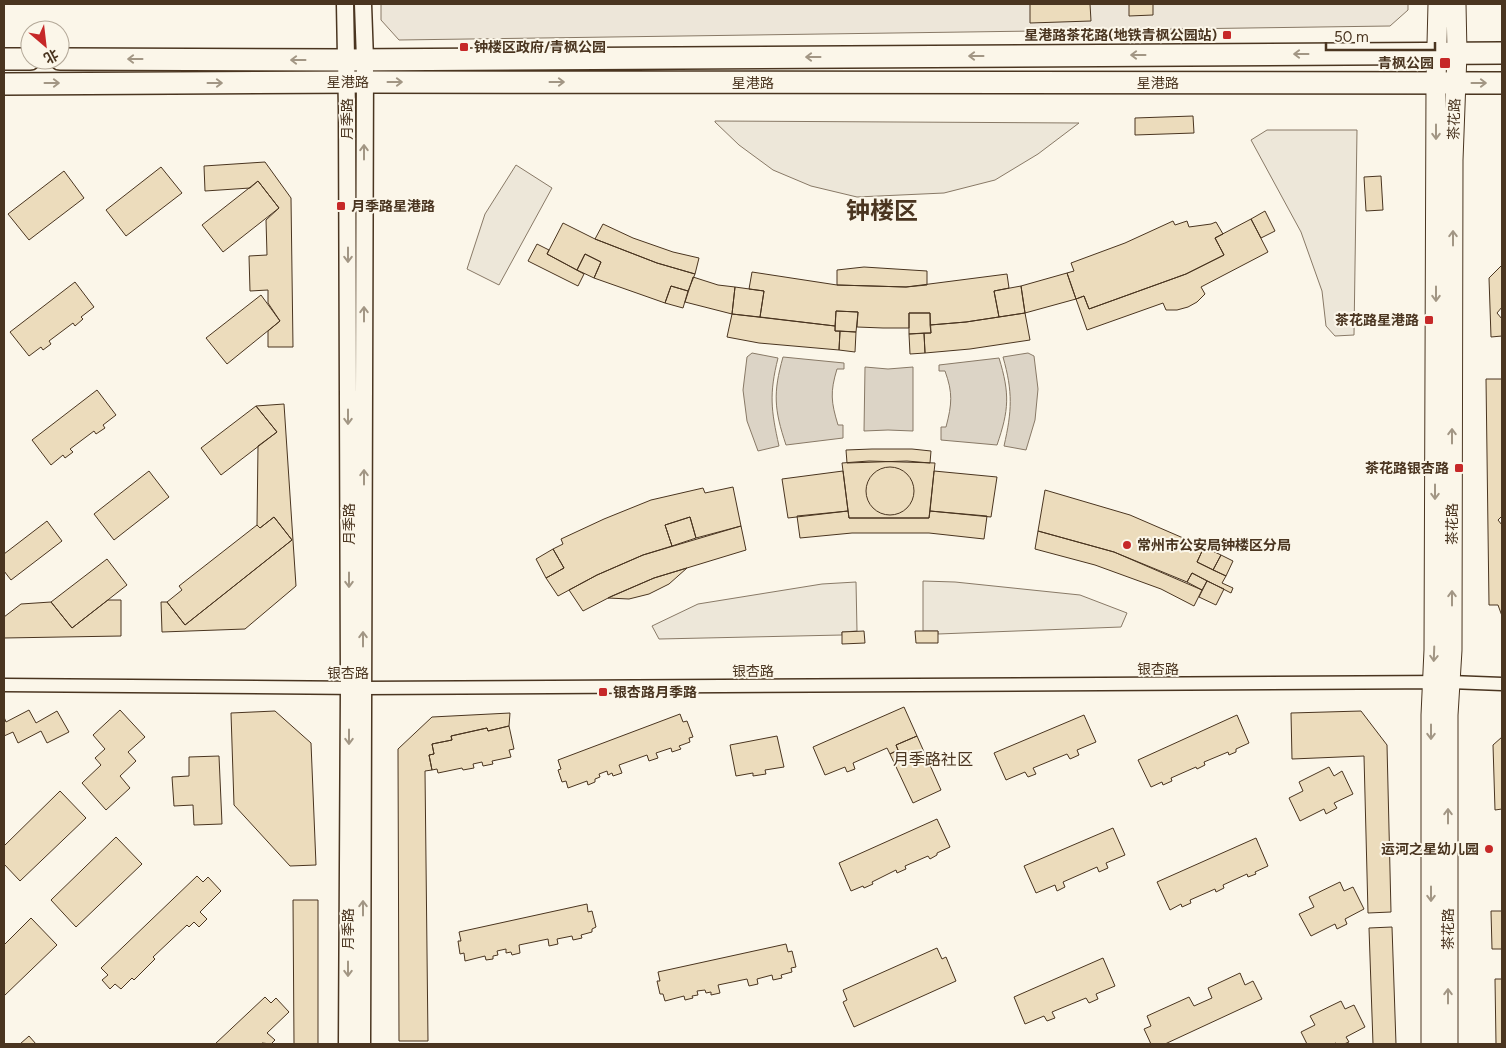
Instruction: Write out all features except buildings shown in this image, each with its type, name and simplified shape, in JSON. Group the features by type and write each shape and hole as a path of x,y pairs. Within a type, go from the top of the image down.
{"main road":[{"name":"茶花路","path":"1438,4 1447,53"},
{"name":"茶花路","path":"1448,1044 1448,725 1434,650 1447,53 1456,4"},
{"name":"星港路","path":"70,59 356,60 1502,53"},
{"path":"4,59 20,59"},
{"name":"星港路","path":"4,84 356,82 1502,83"},
{"name":"茶花路","path":"1431,1044 1441,682"}],"street":[{"name":"月季路","path":"345,4 356,60"},
{"name":"月季路","path":"362,1044 356,688 356,60 363,4"},
{"name":"银杏路","path":"4,684 356,688 1441,682 1502,684"},
{"name":"月季路","path":"347,1044 356,688"}],"shaded area":[{"name":"青枫公园","path":"381,4 1408,4 1408,10 1390,26 399,40 381,20"},
{"path":"715,122 1079,123 1038,154 995,180 944,193 857,197 811,186 773,170 739,145"},
{"path":"1267,130 1357,130 1354,335 1335,336 1326,326 1322,291 1301,232 1251,140"},
{"path":"516,165 552,188 499,285 467,269 485,214"},
{"path":"752,353 778,358 773,382 772,402 779,446 758,451 747,421 743,390 747,357"},
{"path":"1028,353 1034,356 1038,389 1035,420 1026,450 1004,446 1009,422 1010,391 1003,357"},
{"path":"783,357 844,363 844,369 837,369 832,397 838,425 843,425 843,438 786,445 779,421 776,401 776,391"},
{"path":"999,358 1005,382 1007,402 1004,422 997,445 941,440 941,427 946,427 951,399 945,371 939,371 939,365"},
{"path":"865,367 888,369 913,367 913,431 864,431"},
{"path":"923,581 955,582 1080,595 1127,613 1121,627 938,634 938,631 923,631"},
{"path":"856,582 857,631 842,632 842,635 659,639 652,626 698,604 822,584"}],"place":[{"name":"星港路茶花路(地铁青枫公园站)","path":"1227,35"},
{"name":"钟楼区政府/青枫公园","path":"464,47"},
{"name":"青枫公园","path":"1445,63"},
{"name":"月季路星港路","path":"341,206"},
{"name":"茶花路星港路","path":"1429,320"},
{"name":"茶花路银杏路","path":"1459,468"},
{"name":"常州市公安局钟楼区分局","path":"1127,545"},
{"name":"银杏路月季路","path":"603,692"},
{"name":"运河之星幼儿园","path":"1489,849"}],"district":[{"name":"钟楼区","path":"882,211"},
{"name":"月季路社区","path":"933,759"}]}
